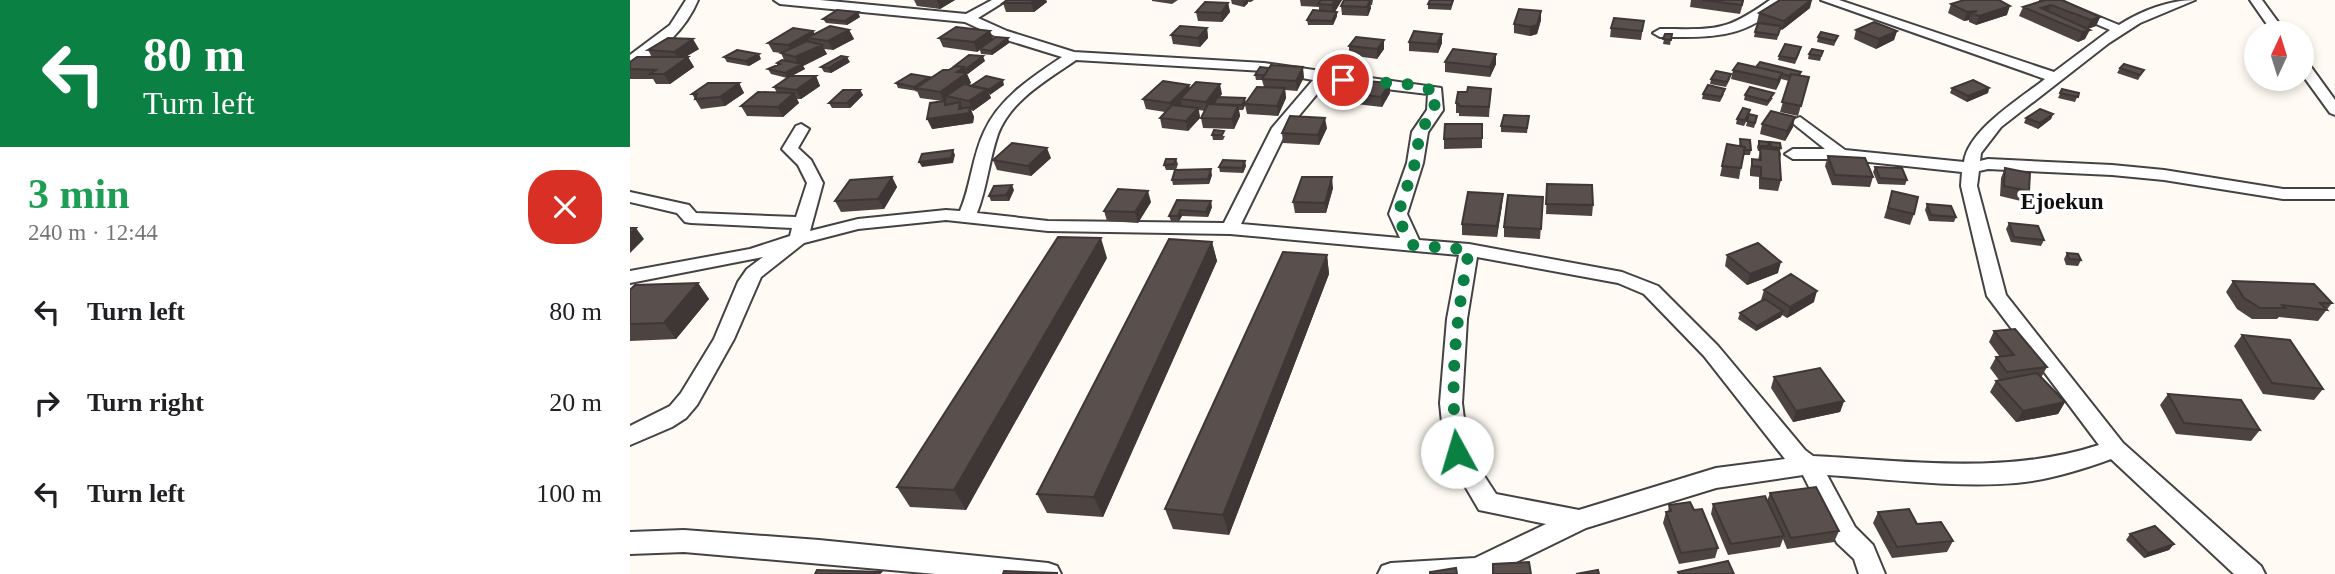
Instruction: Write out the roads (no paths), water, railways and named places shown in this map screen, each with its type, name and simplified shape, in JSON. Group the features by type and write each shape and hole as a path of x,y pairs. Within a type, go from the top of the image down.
{"street":[{"path":"630,61 672,32 689,9 692,0"},
{"path":"780,0 968,19 1002,34 1073,56 1264,67 1364,83 1407,84 1436,91 1434,110 1420,132 1415,163 1398,214 1413,245"},
{"path":"968,19 1001,0"},
{"path":"1660,33 1720,33 1746,23 1778,0"},
{"path":"1827,0 2055,77"},
{"path":"2047,0 2120,30"},
{"path":"2189,0 2135,20 2055,77 1996,124 1973,153 1969,186 1997,296 2115,449 2252,574"},
{"path":"2256,0 2271,21"},
{"path":"967,216 984,171 987,147 1006,106 1073,56"},
{"path":"1230,229 1273,139 1323,77"},
{"path":"2314,81 2335,110"},
{"path":"1800,122 1841,154"},
{"path":"630,436 678,412 689,399 724,339 748,282 754,273 800,231 815,183 805,163 790,149 801,129"},
{"path":"1793,154 1841,154 1972,167 1988,164 2112,170 2164,175 2283,194 2335,194"},
{"path":"630,197 683,209 691,218 800,231 924,217 967,216 1048,226 1230,229 1469,250 1622,278 1651,290 1711,351 1797,457 1809,465 1846,534 1864,553 1872,574"},
{"path":"630,278 753,254 800,231"},
{"path":"1469,250 1457,318 1451,403 1457,452 1488,503 1579,520"},
{"path":"1391,574 1477,569 1579,520 1716,478 1809,465 1962,474 2018,473 2079,461 2115,449"},
{"path":"630,543 684,541 1048,574"}],"district":[{"name":"Ejoekun","path":"2062,201"}]}
